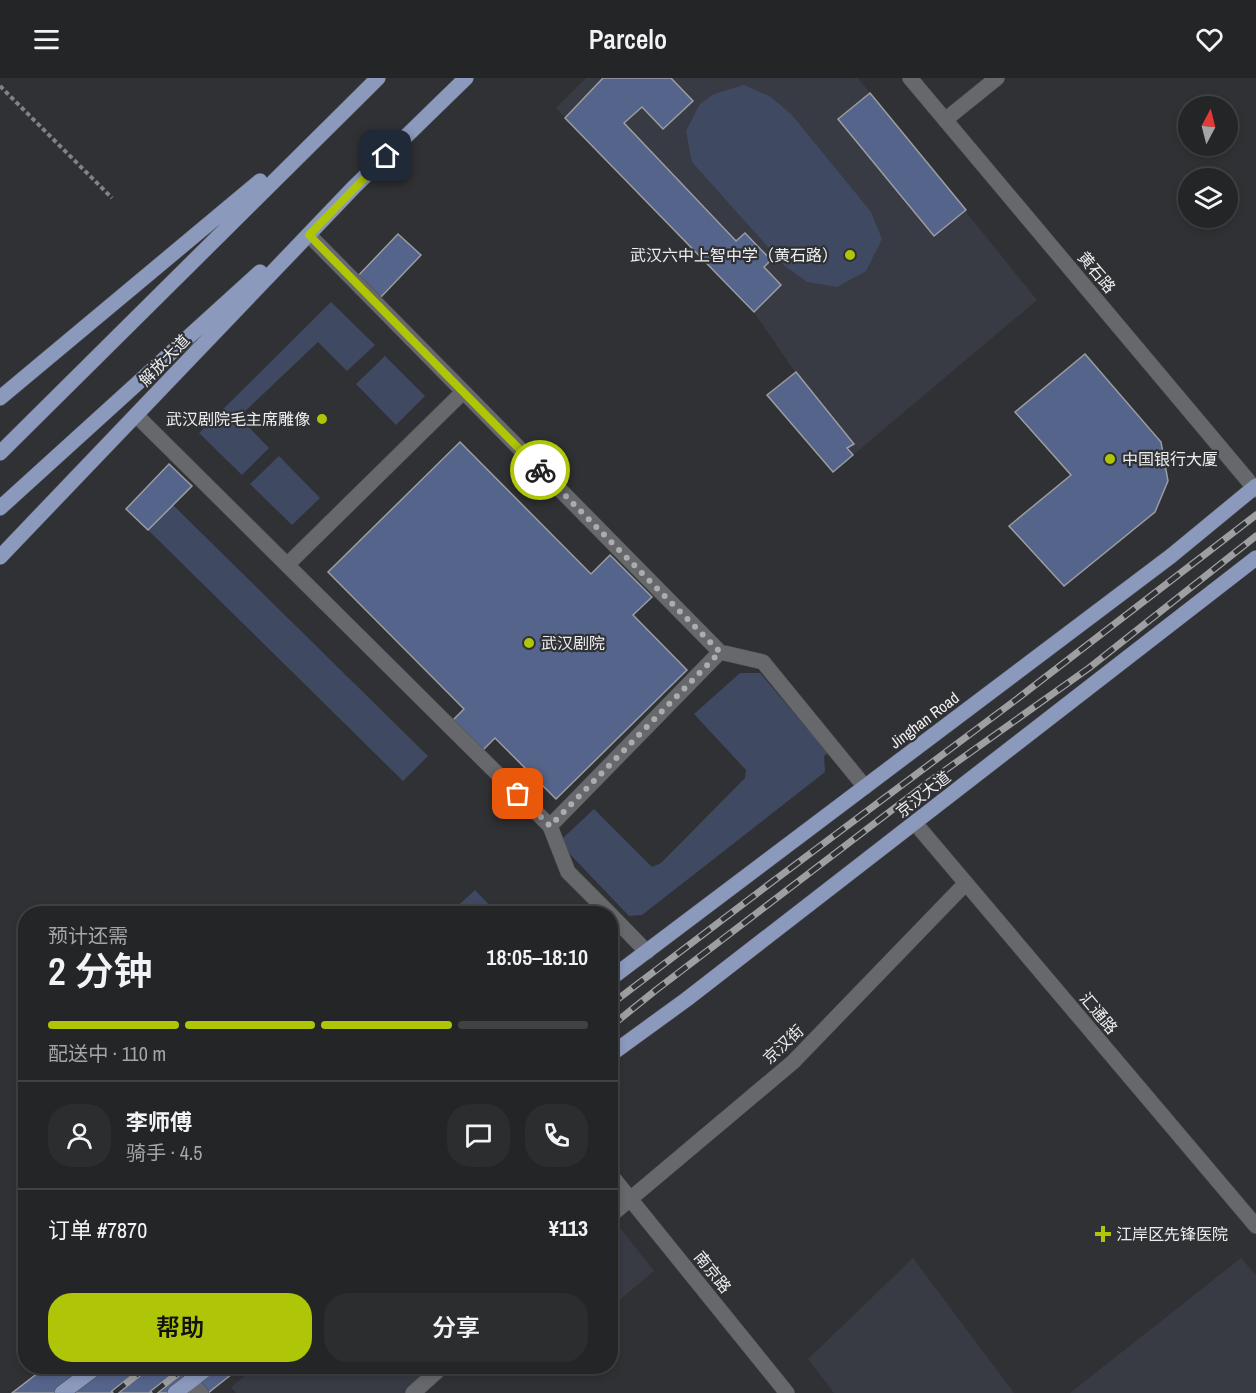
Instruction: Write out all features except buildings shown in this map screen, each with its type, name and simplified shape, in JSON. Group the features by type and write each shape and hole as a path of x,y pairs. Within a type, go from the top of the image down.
{"main road":[{"path":"0,453 378,78"},
{"name":"解放大道","path":"0,508 354,187 466,78"},
{"path":"0,398 339,116"},
{"name":"解放大道","path":"0,557 354,187"},
{"name":"Jinghan Road","path":"618,973 1171,556 1255,488"},
{"name":"京汉大道","path":"618,1049 687,999 1256,558"},
{"path":"63,1393 88,1374"},
{"path":"175,1393 199,1374"}],"street":[{"name":"黄石路","path":"910,78 1255,488"},
{"path":"945,120 997,78"},
{"path":"309,235 720,652 762,662 866,787"},
{"path":"287,565 463,392"},
{"path":"136,415 550,826 568,872 602,906"},
{"path":"550,826 720,652"},
{"name":"汇通路","path":"915,823 1256,1226"},
{"name":"京汉街","path":"618,1209 793,1062 966,884"},
{"path":"618,922 647,951"},
{"name":"南京路","path":"618,1183 787,1393"},
{"path":"413,1393 434,1374"},
{"path":"190,1381 201,1393"}],"path":[{"path":"0,86 112,198"}],"shaded area":[{"name":"武汉六中上智中学（黄石路）","path":"586,78 858,78 1037,300 833,472 767,395 795,372 754,312 556,108"},
{"path":"744,85 771,97 792,115 871,212 882,239 866,271 837,287 807,282 785,266 692,162 686,131 700,104 714,94"},
{"path":"331,302 375,345 347,371 318,342 239,417 269,448 242,475 199,433"},
{"path":"385,356 425,396 396,425 356,384"},
{"path":"279,456 320,498 292,525 250,484"},
{"path":"173,505 428,756 403,781 148,530"},
{"path":"740,673 760,673 828,753 824,756 825,772 642,915 629,916 567,851 563,838 594,809 652,867 661,863 745,778 746,770 694,714"},
{"path":"475,890 490,906 458,906"},
{"path":"618,1225 654,1271 618,1301"},
{"path":"913,1258 1014,1393 834,1393 808,1359"},
{"path":"1241,1258 1256,1275 1256,1393 1070,1393"},
{"path":"247,1374 435,1374 413,1393 236,1393 231,1387"}],"railway":[{"path":"618,999 1017,699 1256,515"},
{"path":"618,1021 930,781 1089,668 1256,536"},
{"path":"114,1393 138,1374"},
{"path":"153,1393 177,1374"}],"way so far":[{"path":"518,794 550,826 720,652 540,470"}],"place":[{"name":"武汉六中上智中学（黄石路）","path":"850,255"},
{"name":"武汉剧院毛主席雕像","path":"322,419"},
{"name":"中国银行大厦","path":"1110,459"},
{"name":"武汉剧院","path":"529,643"},
{"name":"江岸区先锋医院","path":"1103,1234"}],"route":[{"path":"386,156 309,235 540,470"}]}
